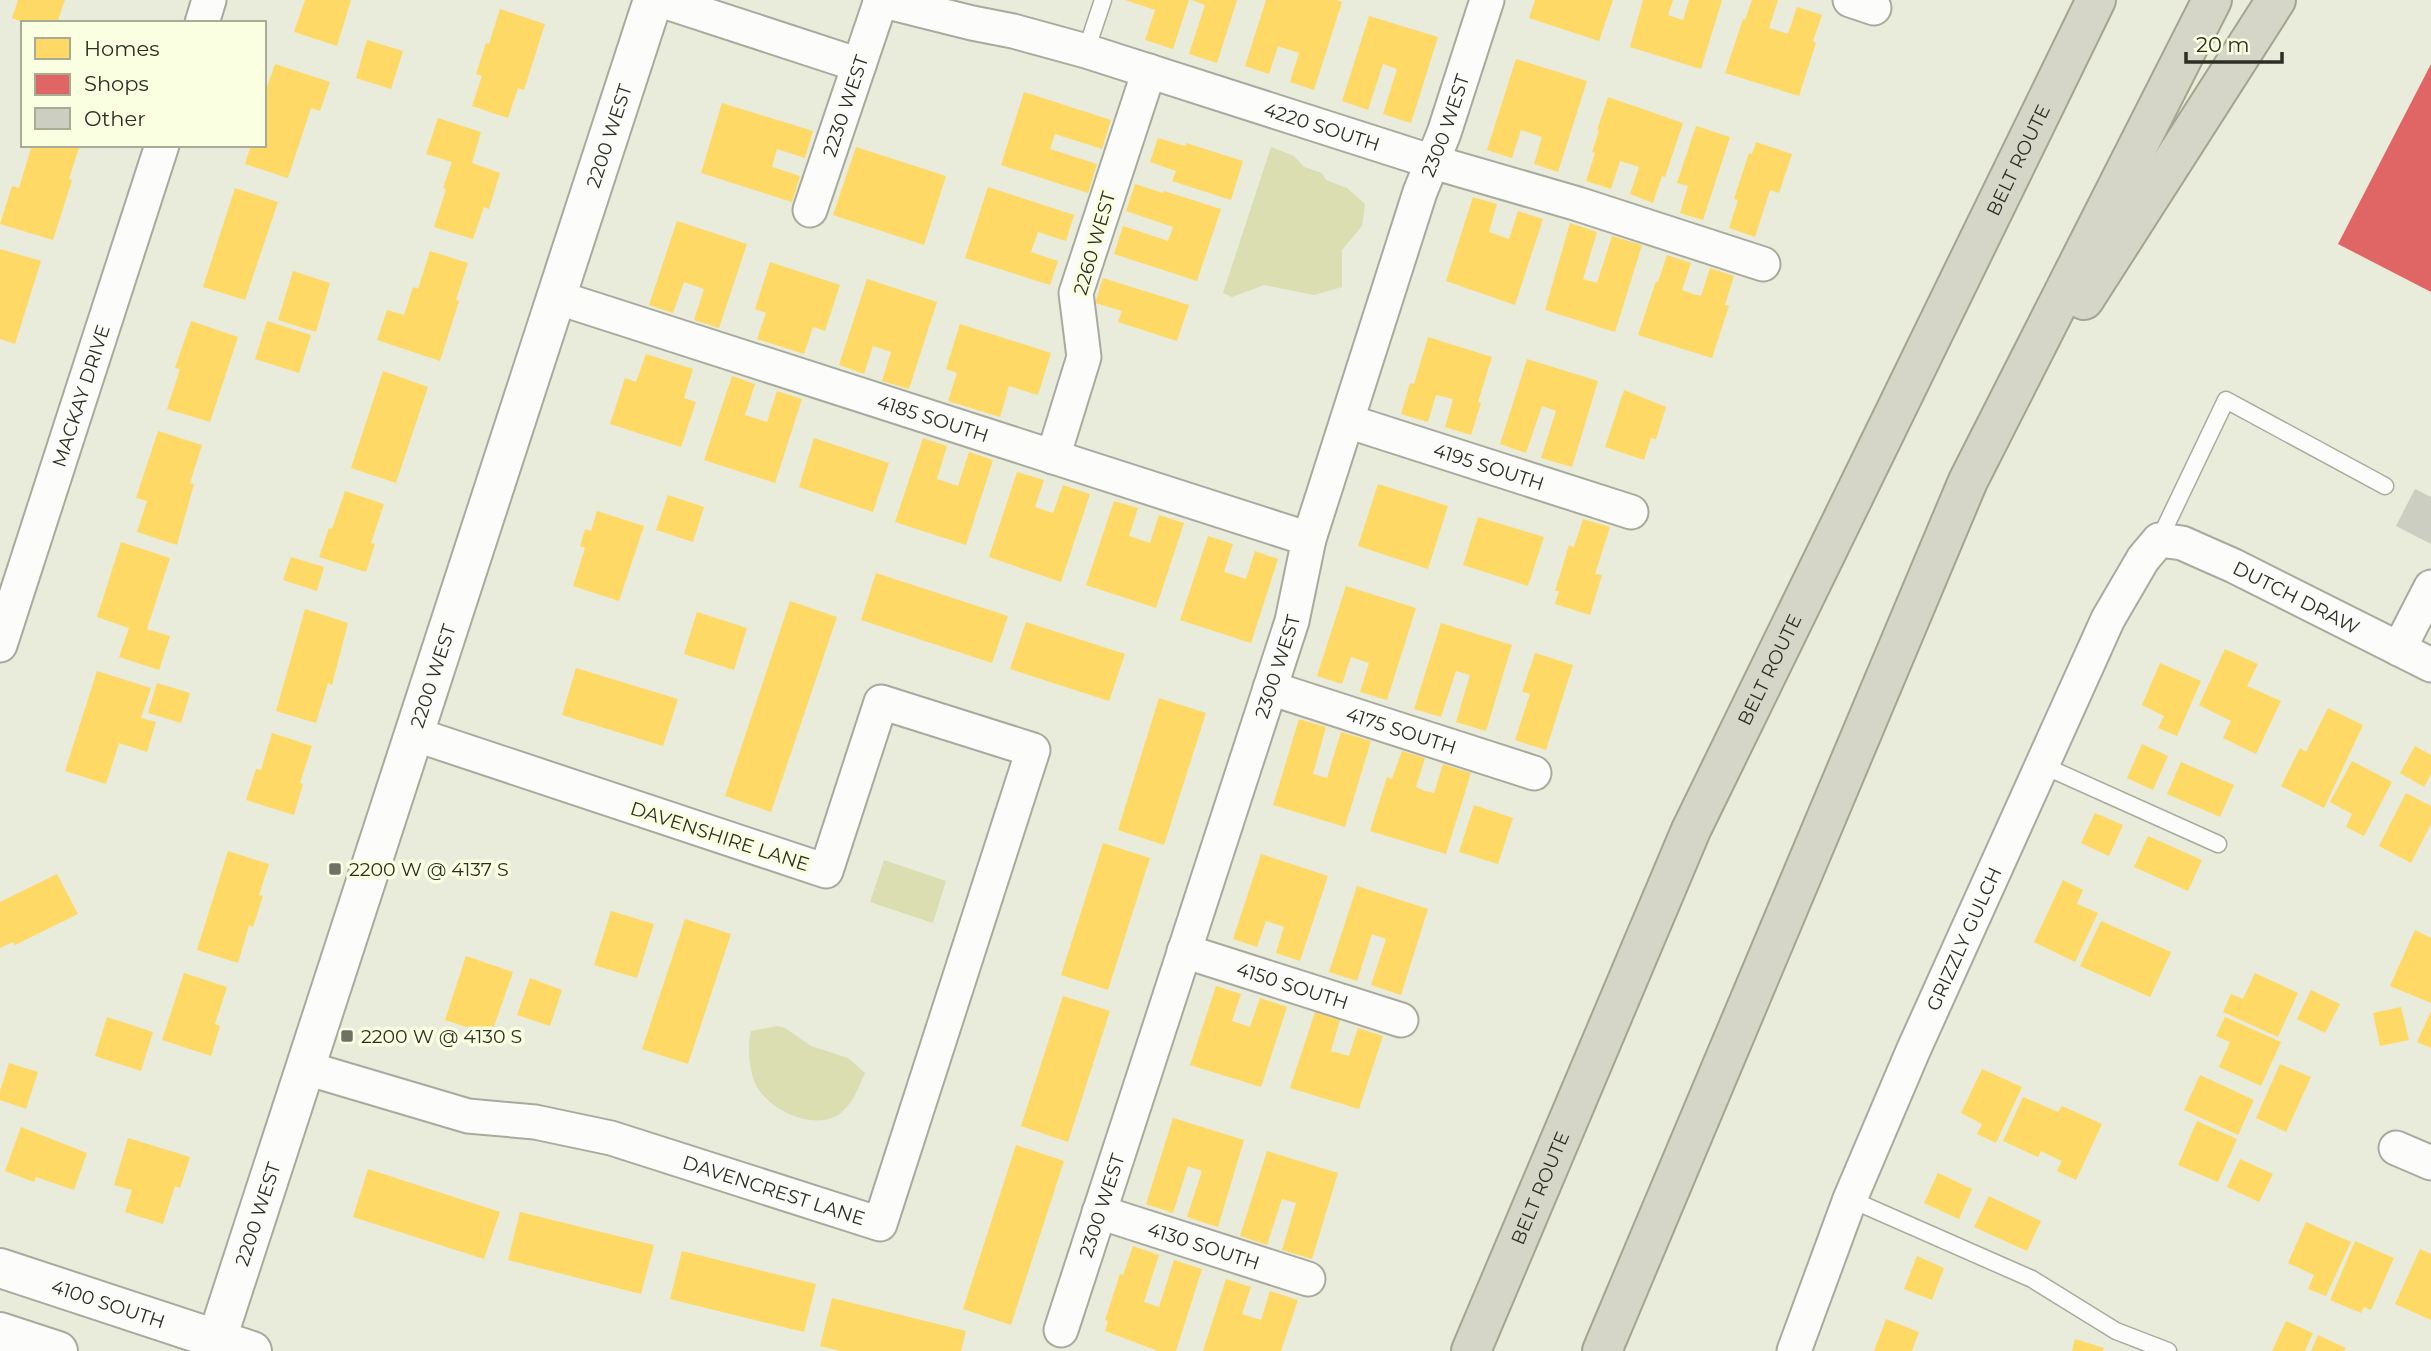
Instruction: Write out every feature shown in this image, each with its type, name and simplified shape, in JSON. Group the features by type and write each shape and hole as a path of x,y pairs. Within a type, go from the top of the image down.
{"highway":[{"name":"BELT ROUTE","path":"1471,1351 1690,830 2096,0"},
{"path":"1602,1351 1968,481 2212,0"},
{"path":"1968,481 2276,0"}],"street":[{"path":"203,21 209,0"},
{"name":"2200 WEST","path":"215,1345 653,0"},
{"path":"660,0 859,65"},
{"name":"2230 WEST","path":"810,210 881,0"},
{"name":"4220 SOUTH","path":"881,0 1086,51 1763,264"},
{"name":"2300 WEST","path":"1061,1330 1292,621 1310,540 1420,192 1433,162 1487,0"},
{"name":"2260 WEST","path":"1053,457 1084,357 1076,293 1149,71"},
{"name":"MACKAY DRIVE","path":"0,645 161,147"},
{"name":"4185 SOUTH","path":"556,298 1310,540"},
{"name":"4195 SOUTH","path":"1348,421 1631,512"},
{"name":"DUTCH DRAW","path":"2159,540 2182,543 2234,566 2431,665"},
{"name":"GRIZZLY GULCH","path":"1794,1351 1850,1199 1913,1051 2108,618 2143,559 2159,540"},
{"path":"2399,649 2431,587"},
{"name":"4175 SOUTH","path":"1270,688 1534,773"},
{"name":"DAVENSHIRE LANE","path":"414,734 826,871 881,702 1033,750"},
{"name":"DAVENCREST LANE","path":"306,1068 468,1116 535,1122 611,1139 880,1224 1033,750"},
{"name":"4150 SOUTH","path":"1184,951 1401,1020"},
{"path":"2396,1148 2431,1163"},
{"name":"4130 SOUTH","path":"1099,1212 1308,1279"},
{"name":"4100 SOUTH","path":"0,1268 215,1345 252,1351"},
{"path":"2,1339 58,1351"}],"lane":[{"path":"1086,51 1104,0"},
{"path":"2159,540 2227,400 2385,486"},
{"path":"2042,765 2218,844"},
{"path":"1850,1199 2032,1279 2116,1331 2168,1351"}],"green space":[{"path":"1271,147 1294,156 1304,167 1322,173 1326,180 1347,188 1365,204 1362,226 1342,250 1342,287 1314,295 1264,285 1232,297 1223,293"},
{"path":"884,860 946,881 933,923 870,902"},
{"path":"777,1026 785,1028 811,1046 848,1058 865,1073 847,1107 833,1118 808,1120 795,1116 783,1111 762,1095 750,1066 751,1031"}],"building: Homes":[{"path":"18,0 65,0 58,21 21,21 12,18"},
{"path":"305,0 351,0 337,46 294,32"},
{"path":"1125,0 1189,0 1173,49 1145,40 1155,10"},
{"path":"1192,0 1237,0 1217,63 1189,54 1205,5"},
{"path":"1266,0 1342,2 1314,90 1290,82 1299,53 1278,46 1269,74 1245,66"},
{"path":"1535,0 1613,0 1599,41 1529,18"},
{"path":"1643,0 1673,0 1668,15 1683,20 1689,0 1722,0 1701,69 1630,47"},
{"path":"1752,0 1778,0 1769,28 1788,34 1797,7 1822,15 1799,96 1725,73"},
{"path":"500,9 545,24 524,90 518,88 508,118 472,106 482,76 476,74"},
{"path":"1369,16 1438,37 1411,123 1383,114 1397,69 1383,64 1368,110 1342,101"},
{"path":"367,40 403,51 391,89 356,78"},
{"path":"1516,59 1587,81 1558,172 1534,164 1542,137 1521,130 1512,158 1487,150"},
{"path":"275,64 330,82 320,111 311,108 288,178 245,164 250,147 266,147 266,90"},
{"path":"1024,92 1111,120 1102,149 1055,134 1050,149 1097,164 1088,193 1001,165"},
{"path":"1608,97 1683,123 1665,177 1662,176 1653,203 1630,194 1639,167 1630,164 1620,161 1611,189 1586,181 1595,153 1592,152 1599,131 1597,130"},
{"path":"722,103 813,131 805,158 777,149 772,167 800,176 792,202 701,173"},
{"path":"438,118 481,132 472,163 500,173 489,209 484,207 473,239 434,227 452,162 426,154"},
{"path":"1696,126 1730,137 1703,220 1680,213 1688,186 1677,183"},
{"path":"1158,138 1185,146 1186,143 1243,161 1231,200 1172,181 1176,171 1150,162"},
{"path":"1756,142 1792,154 1779,193 1770,190 1755,237 1729,228 1738,200 1734,199 1749,153 1752,154"},
{"path":"31,147 79,147 53,240 0,224 12,186 19,188"},
{"path":"856,147 946,176 924,245 833,215"},
{"path":"1135,184 1221,209 1197,281 1114,254 1123,226 1168,241 1173,227 1126,211"},
{"path":"988,187 1074,215 1066,241 1038,232 1031,252 1058,261 1050,285 965,258"},
{"path":"235,188 278,202 245,300 203,287"},
{"path":"1473,197 1497,204 1489,232 1509,239 1518,211 1543,219 1515,305 1446,281"},
{"path":"677,221 747,244 719,328 694,320 704,289 684,282 673,313 649,305"},
{"path":"1570,223 1597,232 1583,279 1597,283 1612,236 1642,245 1615,332 1545,310"},
{"path":"0,249 41,261 15,344 0,339"},
{"path":"430,251 468,263 440,361 377,340 387,310 404,315 413,287 418,289"},
{"path":"1667,255 1691,263 1682,290 1693,294 1701,296 1710,268 1734,276 1725,305 1729,306 1712,358 1638,335"},
{"path":"770,262 840,285 825,331 813,327 804,354 757,339 766,313 755,309"},
{"path":"293,271 330,283 316,332 278,320"},
{"path":"1103,278 1189,305 1177,341 1118,322 1122,311 1095,303"},
{"path":"867,279 937,302 909,389 882,381 891,352 873,346 864,374 839,365"},
{"path":"191,321 238,337 210,422 167,409 180,369 175,368"},
{"path":"267,321 311,335 299,373 255,359"},
{"path":"960,324 1051,353 1038,395 1009,386 1000,417 948,401 957,373 946,369"},
{"path":"1428,337 1492,357 1471,435 1445,427 1453,399 1436,395 1428,422 1401,414 1410,383 1414,384"},
{"path":"646,354 693,369 684,398 696,402 681,447 610,424 625,378 636,382"},
{"path":"1527,359 1598,381 1572,467 1541,458 1556,411 1542,406 1526,453 1500,444"},
{"path":"383,371 428,387 396,483 351,468"},
{"path":"732,376 755,384 745,415 767,422 777,391 802,399 775,483 704,460"},
{"path":"1624,390 1666,407 1656,439 1651,438 1644,460 1605,447"},
{"path":"158,431 202,445 190,483 194,484 177,545 137,532 147,501 136,498"},
{"path":"814,438 889,463 873,512 799,487"},
{"path":"923,438 947,446 937,479 958,486 969,452 993,460 966,545 895,522"},
{"path":"1017,472 1044,480 1035,507 1053,513 1063,485 1090,494 1061,582 989,557"},
{"path":"1378,484 1448,506 1428,569 1358,546"},
{"path":"345,491 384,504 371,543 375,544 366,572 319,557"},
{"path":"668,495 704,507 693,542 656,530"},
{"path":"1114,501 1138,508 1129,536 1150,543 1159,515 1184,523 1156,608 1086,585"},
{"path":"597,511 644,526 619,601 573,586 585,548 580,546 585,529 591,531"},
{"path":"1478,517 1544,537 1528,586 1463,565"},
{"path":"1583,519 1610,527 1595,574 1602,575 1590,615 1555,604 1559,591 1555,591 1569,545 1574,547"},
{"path":"1208,536 1233,544 1224,572 1246,579 1255,551 1278,559 1251,643 1180,620"},
{"path":"121,542 170,558 147,629 170,636 159,670 119,657 129,628 97,617"},
{"path":"291,557 324,567 317,591 283,580"},
{"path":"876,573 1008,616 992,663 861,620"},
{"path":"1346,586 1416,608 1387,700 1360,692 1369,663 1351,657 1342,684 1317,676"},
{"path":"790,601 837,617 771,812 725,796"},
{"path":"305,609 348,623 332,685 328,683 316,723 276,711"},
{"path":"697,612 747,628 734,670 684,654"},
{"path":"1026,622 1125,654 1109,701 1010,669"},
{"path":"1441,623 1512,645 1486,731 1456,722 1470,675 1456,671 1441,717 1414,709"},
{"path":"2225,649 2258,664 2247,686 2281,701 2256,754 2223,738 2231,721 2199,705"},
{"path":"1535,653 1573,665 1546,750 1515,740 1530,694 1522,692"},
{"path":"2160,663 2201,681 2177,736 2158,728 2164,716 2142,705"},
{"path":"576,668 678,699 663,746 562,715"},
{"path":"97,671 151,688 141,718 156,722 147,752 119,743 106,784 65,771"},
{"path":"157,683 190,693 181,723 148,713"},
{"path":"1159,698 1206,713 1164,845 1118,830"},
{"path":"2328,708 2363,725 2324,808 2281,786 2300,748 2306,752"},
{"path":"1299,719 1326,727 1313,774 1327,778 1341,732 1371,741 1345,827 1273,805"},
{"path":"272,733 312,746 300,783 303,784 294,815 246,800 256,769 261,770"},
{"path":"2142,744 2168,756 2153,790 2127,778"},
{"path":"2415,746 2431,755 2431,774 2424,787 2400,773"},
{"path":"1402,751 1425,758 1416,787 1425,791 1434,793 1443,764 1471,773 1446,854 1370,831 1387,777 1392,779"},
{"path":"2352,761 2392,782 2364,836 2346,827 2352,814 2330,802"},
{"path":"2181,762 2234,785 2220,817 2167,794"},
{"path":"2406,793 2431,806 2431,824 2411,863 2379,846"},
{"path":"1474,805 1513,818 1498,864 1459,852"},
{"path":"2095,813 2123,825 2109,856 2081,843"},
{"path":"2148,836 2202,860 2188,891 2134,867"},
{"path":"1103,843 1150,858 1108,990 1061,975"},
{"path":"228,851 269,864 259,895 263,896 253,927 249,925 238,963 197,950"},
{"path":"1261,854 1328,876 1300,961 1276,953 1284,927 1266,921 1257,947 1233,939"},
{"path":"57,874 78,914 15,945 13,942 0,948 0,902"},
{"path":"2063,880 2083,890 2077,904 2098,913 2075,962 2034,942"},
{"path":"1357,886 1428,909 1401,995 1371,985 1386,939 1372,934 1357,981 1329,972"},
{"path":"611,911 654,924 637,978 594,965"},
{"path":"685,919 731,934 688,1064 642,1049"},
{"path":"2101,921 2171,952 2150,997 2080,966"},
{"path":"2415,930 2431,938 2431,1003 2390,986"},
{"path":"466,956 513,972 491,1035 445,1020"},
{"path":"184,973 227,987 215,1024 220,1026 211,1056 162,1040"},
{"path":"2255,973 2298,993 2278,1037 2223,1012 2231,994 2243,999"},
{"path":"530,978 562,990 550,1026 517,1015"},
{"path":"1216,986 1241,994 1232,1021 1250,1027 1260,998 1287,1007 1261,1087 1190,1065"},
{"path":"2311,990 2340,1004 2325,1033 2297,1019"},
{"path":"1063,996 1110,1011 1068,1142 1021,1126"},
{"path":"2401,1007 2409,1040 2380,1046 2373,1013"},
{"path":"2431,1011 2431,1048 2417,1042"},
{"path":"1315,1012 1340,1020 1331,1051 1349,1056 1358,1028 1383,1036 1359,1109 1290,1088"},
{"path":"107,1017 153,1032 141,1071 95,1056"},
{"path":"2225,1017 2281,1042 2261,1086 2219,1067 2230,1042 2216,1036"},
{"path":"9,1063 38,1072 26,1109 0,1100 0,1091"},
{"path":"2280,1064 2311,1077 2286,1132 2256,1118"},
{"path":"1982,1069 2022,1087 1996,1143 1977,1134 1982,1124 1961,1113"},
{"path":"2200,1075 2254,1100 2238,1135 2184,1110"},
{"path":"2023,1097 2058,1112 2062,1106 2102,1124 2076,1180 2057,1171 2062,1161 2041,1151 2038,1157 2003,1141"},
{"path":"1173,1118 1244,1140 1218,1227 1187,1217 1202,1171 1188,1166 1173,1213 1146,1204"},
{"path":"2197,1121 2237,1139 2218,1182 2178,1165"},
{"path":"21,1127 87,1153 74,1190 36,1177 34,1182 5,1171"},
{"path":"128,1138 190,1157 180,1188 175,1186 163,1224 125,1212 132,1190 114,1185"},
{"path":"1016,1145 1064,1161 1011,1325 963,1309"},
{"path":"1267,1151 1338,1173 1312,1259 1282,1250 1296,1203 1282,1199 1267,1245 1240,1236"},
{"path":"2240,1159 2273,1174 2259,1202 2227,1187"},
{"path":"368,1169 500,1212 484,1259 353,1217"},
{"path":"1938,1173 1972,1189 1959,1219 1924,1203"},
{"path":"1989,1196 2041,1221 2027,1251 1974,1227"},
{"path":"520,1212 654,1245 641,1294 508,1260"},
{"path":"2306,1222 2351,1242 2326,1296 2308,1289 2314,1275 2288,1263"},
{"path":"2355,1241 2394,1258 2371,1310 2364,1307 2361,1313 2330,1300"},
{"path":"1133,1246 1159,1255 1144,1302 1159,1307 1174,1260 1202,1269 1176,1351 1158,1351 1105,1331 1108,1321 1105,1320 1120,1274 1123,1275"},
{"path":"2420,1249 2431,1254 2431,1320 2395,1304"},
{"path":"682,1251 816,1284 804,1332 670,1299"},
{"path":"1917,1256 1944,1268 1932,1300 1904,1289"},
{"path":"1226,1279 1251,1287 1242,1314 1261,1320 1270,1291 1298,1300 1281,1351 1203,1351"},
{"path":"832,1298 966,1331 961,1351 840,1351 820,1346"},
{"path":"1886,1319 1919,1332 1912,1351 1874,1351"},
{"path":"2286,1321 2313,1333 2305,1351 2272,1351"},
{"path":"2318,1335 2346,1348 2344,1351 2311,1351"},
{"path":"2075,1339 2104,1348 2103,1351 2072,1351"}],"building: Shops":[{"path":"2431,64 2431,292 2338,244"}],"building: Other":[{"path":"2415,489 2431,497 2431,544 2396,526"}],"place":[{"name":"2200 W @ 4137 S","path":"335,869"},
{"name":"2200 W @ 4130 S","path":"347,1036"}]}
